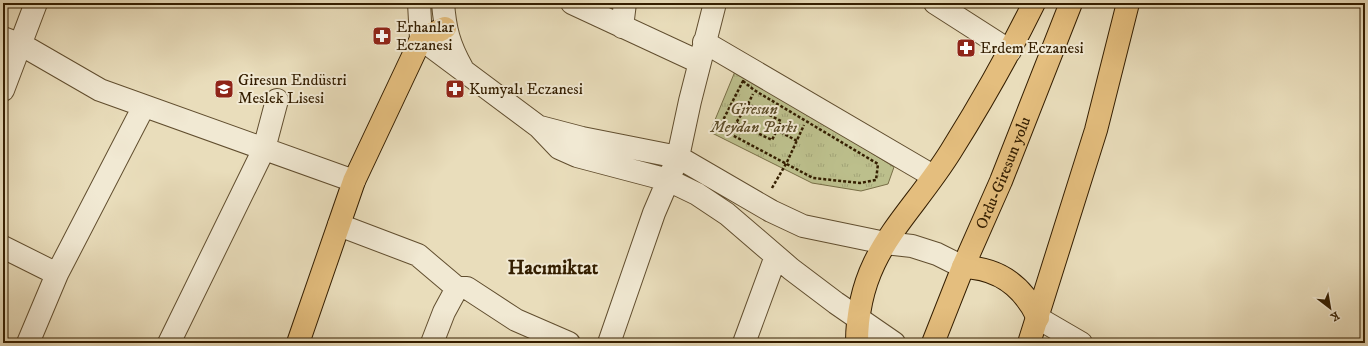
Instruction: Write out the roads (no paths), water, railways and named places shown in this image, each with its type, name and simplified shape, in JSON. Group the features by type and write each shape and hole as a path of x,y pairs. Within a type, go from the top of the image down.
{"main road":[{"path":"857,343 858,320 864,286 877,255 950,152 1010,51 1034,3"},
{"name":"Ordu-Giresun yolu","path":"933,343 963,267 1001,181 1071,3"},
{"path":"1029,343 1096,130 1128,3"},
{"path":"298,343 354,181 421,39 445,28"},
{"path":"963,267 978,267 992,272 1015,286 1029,300 1038,318"}],"street":[{"path":"3,90 12,42 36,3"},
{"path":"419,3 421,39 464,73 539,127 559,148 576,156 668,180 697,194 727,214 776,256 858,320 894,343"},
{"path":"443,3 445,28 451,48 464,73"},
{"path":"572,3 622,27 702,52 933,176"},
{"path":"622,27 626,3"},
{"path":"609,343 654,213 678,156 715,3"},
{"path":"935,3 1010,51"},
{"path":"12,42 100,90 354,181"},
{"path":"169,343 264,149 277,100"},
{"path":"28,343 57,274 144,106"},
{"path":"539,127 582,138 678,156 761,206 803,226 885,243 912,246 937,254 963,267"},
{"path":"338,225 418,255 457,288 467,288 516,320 569,343"},
{"path":"3,247 57,274"},
{"path":"744,343 776,256"},
{"path":"432,343 444,312 457,288"},
{"path":"1038,318 1081,343"}],"place":[{"name":"Erhanlar Eczanesi","path":"382,36"},
{"name":"Erdem Eczanesi","path":"966,48"},
{"name":"Giresun Endüstri Meslek Lisesi","path":"224,89"},
{"name":"Kumyalı Eczanesi","path":"455,89"}],"district":[{"name":"Hacımiktat","path":"553,268"}],"park label":[{"name":"Giresun Meydan Parkı","path":"754,118"}]}
